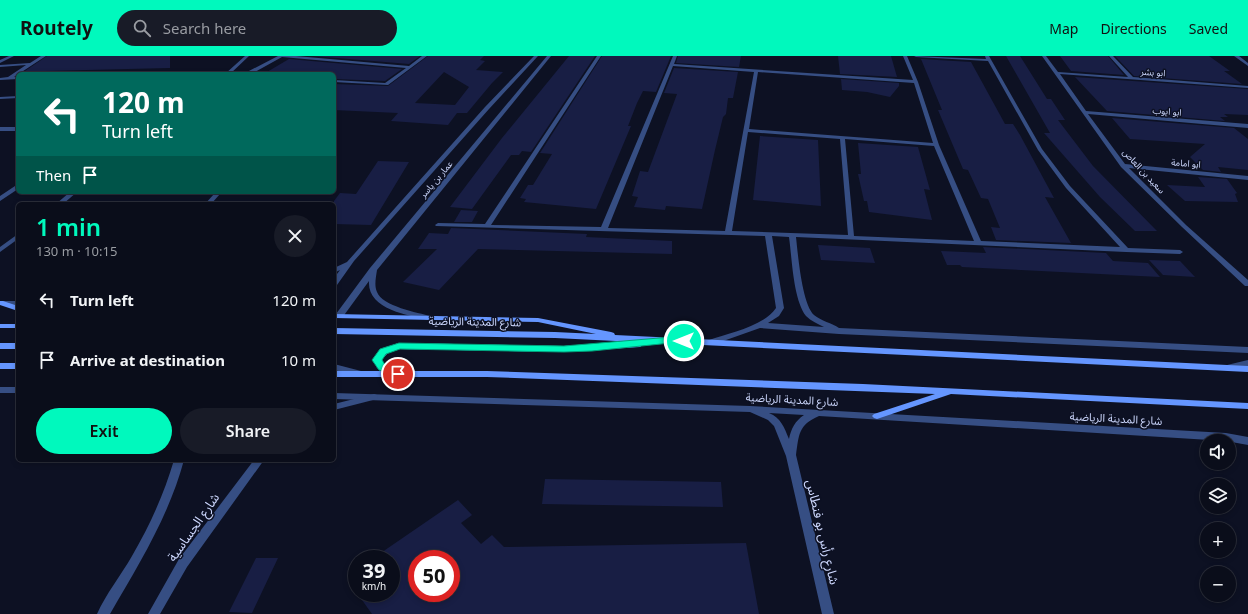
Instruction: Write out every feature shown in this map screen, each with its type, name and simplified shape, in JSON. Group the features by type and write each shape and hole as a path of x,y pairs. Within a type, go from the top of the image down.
{"main road":[{"path":"1,303 16,308"},
{"path":"337,316 538,320 629,339"},
{"path":"0,326 16,326"},
{"name":"شارع المدينة الرياضية","path":"336,331 522,334 671,340 1248,369"},
{"path":"398,374 383,368 377,360 383,352 399,346 564,349 598,348 671,340"},
{"path":"0,346 16,346"},
{"path":"0,366 16,366"},
{"name":"شارع المدينة الرياضية","path":"336,374 487,374 953,391 1248,406"},
{"path":"877,416 953,391"},
{"path":"1230,404 1248,410"}],"street":[{"path":"0,62 12,56"},
{"path":"19,72 44,56"},
{"path":"229,72 247,56"},
{"path":"251,72 281,56 410,67"},
{"path":"336,81 383,84 390,82 425,56"},
{"name":"عمار بن ياسر","path":"336,280 352,260 487,108 536,56"},
{"name":"عمار بن ياسر","path":"337,316 549,56"},
{"path":"487,226 598,56"},
{"path":"604,229 675,56"},
{"path":"905,56 916,82 936,145 978,243"},
{"path":"916,56 989,58 1040,148 1068,187 1126,250"},
{"name":"سعيد بن العاص","path":"1044,56 1123,166 1184,226 1247,283"},
{"path":"1111,56 1132,78"},
{"path":"1236,56 1248,65"},
{"path":"0,66 31,64"},
{"path":"0,78 20,65"},
{"path":"671,65 916,82"},
{"path":"728,233 756,71"},
{"name":"ابو بشر","path":"1056,73 1248,87"},
{"path":"8,79 16,74"},
{"path":"0,78 16,78"},
{"path":"0,98 16,97"},
{"name":"ابو ايوب","path":"1084,112 1248,126"},
{"path":"0,129 16,129"},
{"path":"746,130 936,145"},
{"path":"842,137 851,237"},
{"name":"ابو امامة","path":"1123,166 1248,178"},
{"path":"0,199 16,187"},
{"path":"62,202 72,194"},
{"path":"210,202 217,194"},
{"path":"438,225 851,237 1180,252"},
{"path":"758,325 776,316 780,308 768,234"},
{"path":"792,235 800,286 807,311 816,319 839,331"},
{"path":"0,250 16,238"},
{"path":"336,271 352,260"},
{"path":"373,270 372,290 377,298 391,306 428,318"},
{"path":"1,303 16,303"},
{"name":"شارع المدينة الرياضية","path":"712,342 758,325 839,331 1248,350"},
{"path":"1230,367 1248,363"},
{"path":"336,368 360,374"},
{"path":"0,390 16,390"},
{"name":"شارع المدينة الرياضية","path":"336,396 821,412 1226,437 1248,441"},
{"path":"336,406 374,397"},
{"name":"شارع رأس بو فنطاس","path":"750,409 771,418 778,424 791,456 828,614"},
{"name":"شارع رأس بو فنطاس","path":"791,456 795,434 799,423 807,417 821,412"},
{"path":"103,614 145,544 176,475 179,462"},
{"name":"شارع الجساسية","path":"154,614 183,563 258,462"}],"building":[{"path":"47,56 170,56 170,68 23,72"},
{"path":"313,56 420,56 409,64"},
{"path":"428,56 484,56 480,60 485,61 476,70 503,72 467,113 457,113 448,125 391,121 398,113 336,110 336,84 388,86","holes":["444,72 469,87 455,105 415,103"]},
{"path":"569,56 595,56 531,152 522,151 519,155 511,155 472,209 450,207 502,138"},
{"path":"602,56 671,56 656,92 643,91 637,103 628,126 631,126 596,209 524,202 526,199 520,198 528,185 533,185 552,154 540,153"},
{"path":"678,56 741,56 739,67 676,63"},
{"path":"838,56 891,56 897,77 840,74"},
{"path":"1006,56 1020,56 1047,99 1051,99 1065,120 1058,120 1093,166 1157,231 1135,231 1100,197 1044,133 1050,133"},
{"path":"1060,56 1108,56 1124,75 1071,71"},
{"path":"1115,56 1209,56 1230,71 1224,71 1242,84 1134,76"},
{"path":"289,59 402,69 385,81 336,79 336,72 267,72"},
{"path":"921,59 971,62 1005,124 1013,124 1020,135 1054,198 1045,197 1071,243 996,240 991,227 1000,228 988,199 981,198 968,170 963,169 938,110 942,110"},
{"path":"674,68 738,72 733,98 728,98 726,114 723,117 702,209 666,206 665,210 634,207 638,197 632,196 640,171 648,172 677,94 664,93"},
{"path":"1075,77 1248,89 1248,115 1224,114 1228,117 1220,117 1225,121 1107,111"},
{"path":"841,79 899,83 899,86 890,97 867,92 842,90"},
{"path":"1112,118 1234,128 1248,139 1248,170 1218,167 1221,172 1203,170 1190,157 1205,144 1130,139"},
{"path":"760,136 818,140 821,206 753,200"},
{"path":"858,143 918,147 930,190 924,189 932,220 869,212 867,201 864,201 858,174 861,174"},
{"path":"378,161 409,162 371,225 336,224 336,202 334,201 340,193 356,194"},
{"path":"1198,177 1227,179 1237,193 1235,194 1238,202 1185,201 1167,185 1205,187"},
{"path":"461,210 478,211 472,222 454,222"},
{"path":"451,228 587,234 586,237 672,241 672,254 478,249 439,290 403,282 437,249 418,249 429,233 448,234"},
{"path":"818,245 870,248 875,263 821,260"},
{"path":"983,247 1106,253 1113,261 1148,263 1160,277 962,267 960,265 947,265 941,251 986,253"},
{"path":"1149,260 1180,261 1195,277 1163,275"},
{"path":"545,479 721,482 723,507 542,504"},
{"path":"458,500 472,515 461,523 481,544 492,535 504,547 746,543 759,614 372,614 363,602 400,602 400,550 385,550"},
{"path":"256,558 278,558 252,613 229,612"}],"route":[{"path":"398,374 380,366 377,360 380,354 386,350 399,346 564,349 592,348 671,340 684,341"}]}
